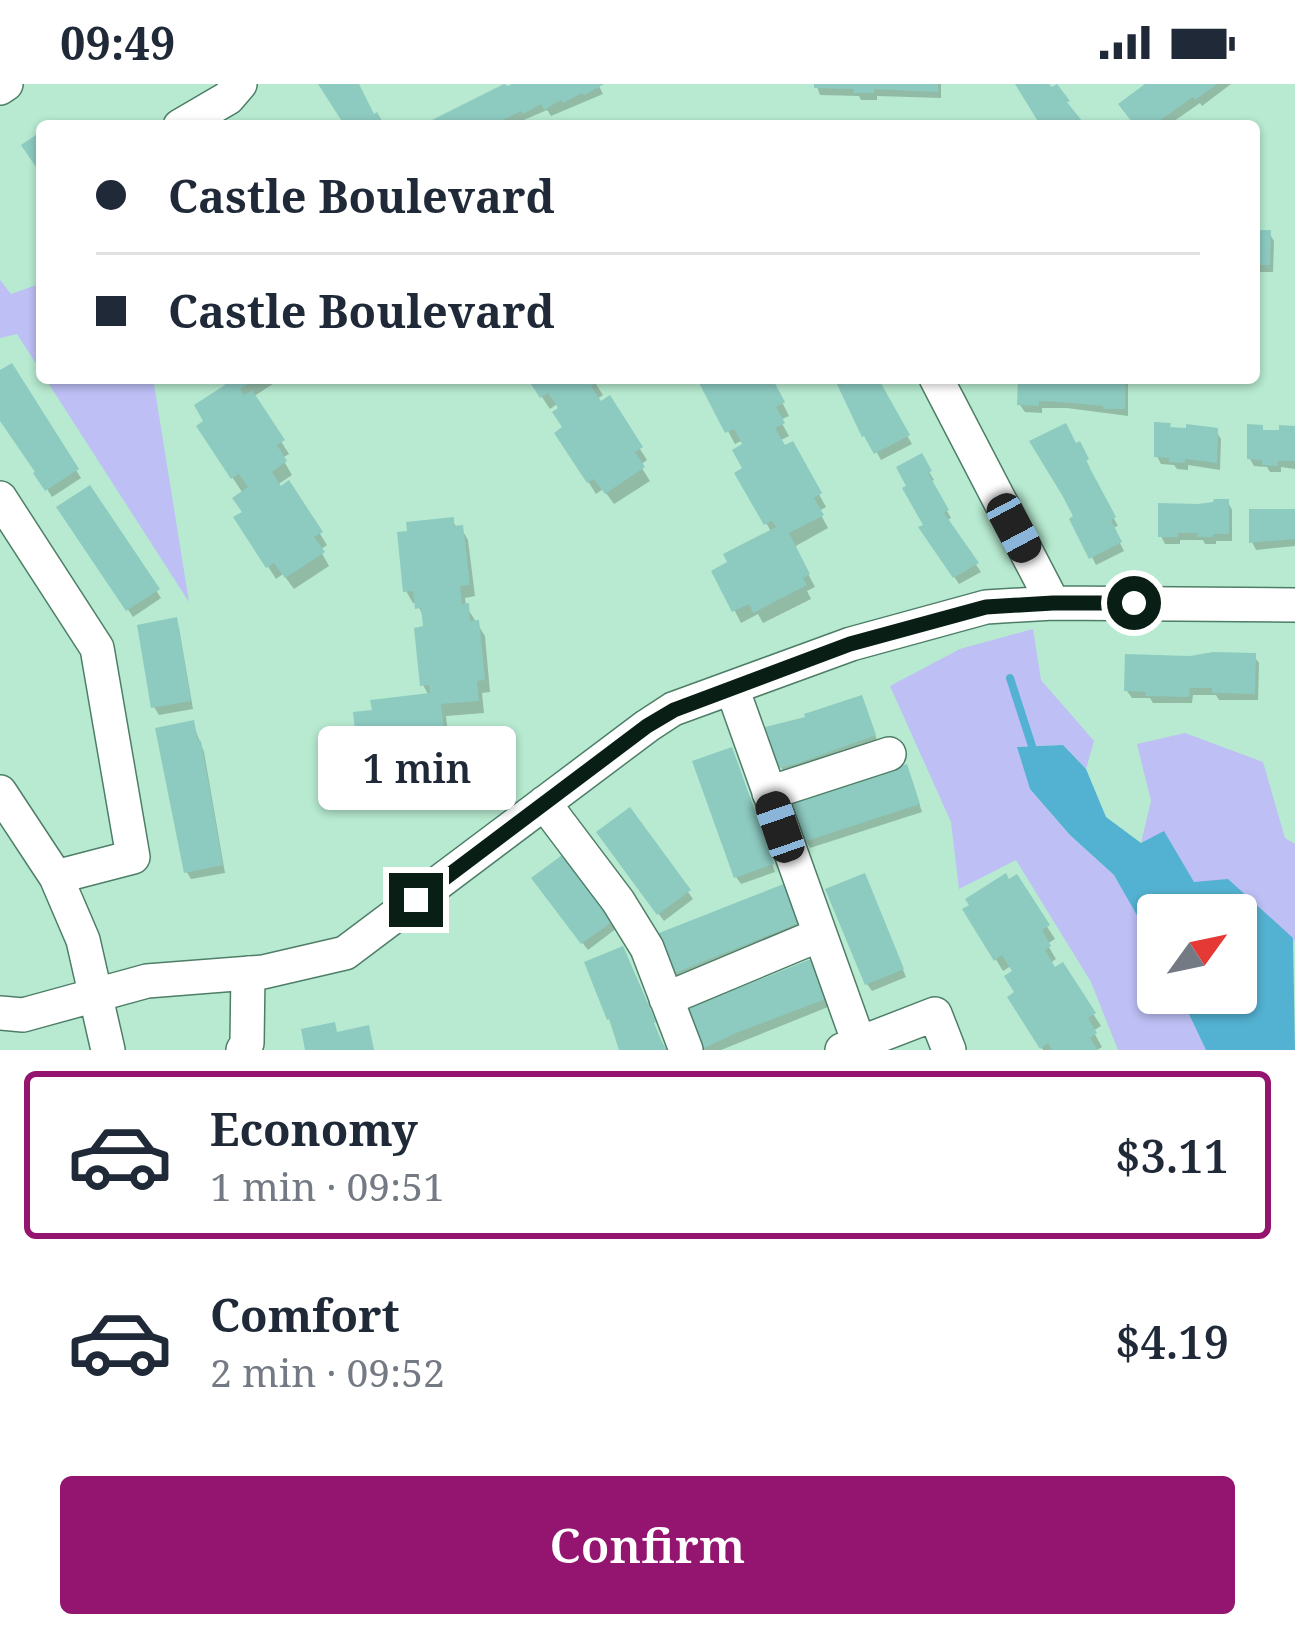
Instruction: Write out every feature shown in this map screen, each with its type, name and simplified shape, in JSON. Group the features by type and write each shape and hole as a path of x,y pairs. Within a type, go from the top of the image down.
{"street":[{"path":"190,120 228,98 240,84"},
{"path":"939,384 1053,603"},
{"path":"4,514 97,648 133,857 56,878"},
{"path":"8,1022 147,981 263,972 344,953 647,726 674,710 850,644 986,607 1295,604"},
{"path":"732,688 863,1045 935,1014 949,1050"},
{"path":"769,793 889,754"},
{"path":"0,792 56,878 83,940 108,1050"},
{"path":"544,803 647,948 686,1050"},
{"path":"666,998 819,935"},
{"path":"243,1050 248,973"}],"shaded area":[{"path":"0,280 11,294 36,285 36,364 17,334 0,338"},
{"path":"49,384 154,384 189,602"},
{"path":"1033,629 1041,680 1094,741 1086,769 1063,745 1018,747 1030,789 1114,875 1137,915 1137,1014 1189,1014 1206,1050 1118,1050 1091,982 1016,860 959,889 951,822 890,686 960,649"},
{"path":"1185,733 1263,762 1285,838 1295,844 1295,943 1257,918 1257,894 1215,894 1194,882 1164,832 1141,843 1151,801 1137,744"},
{"path":"1063,745 1086,769 1106,817 1141,843 1164,831 1194,882 1228,879 1245,894 1137,894 1137,915 1114,875 1030,789 1017,747"},
{"path":"1257,905 1293,938 1295,1050 1206,1050 1189,1014 1257,1014"}],"building":[{"path":"318,84 359,84 382,120 341,120"},
{"path":"504,84 604,84 544,110 541,104 503,120 432,120"},
{"path":"814,84 938,84 938,92 874,89 874,93 853,93 854,89 814,88"},
{"path":"1015,84 1057,84 1081,120 1037,120"},
{"path":"1145,84 1217,84 1160,120 1130,120 1118,104"},
{"path":"36,135 36,167 21,145"},
{"path":"1260,230 1271,230 1270,265 1260,265"},
{"path":"12,363 79,469 45,491 0,421 0,370"},
{"path":"247,384 240,389 244,395 252,390 285,440 277,445 287,461 272,472 281,486 289,480 323,532 314,537 325,552 285,578 274,563 266,568 233,517 242,512 232,498 248,487 239,474 231,479 196,426 203,421 194,405 225,385"},
{"path":"531,384 594,384 591,386 601,401 610,395 643,447 635,452 645,467 605,494 594,479 587,483 554,433 562,427 552,412 558,408 548,393 540,398"},
{"path":"700,384 775,384 785,402 776,407 785,423 775,428 785,445 793,441 822,493 814,498 824,515 789,533 810,574 803,578 807,585 753,613 749,604 732,612 711,571 727,562 723,554 776,527 772,521 764,525 734,473 742,468 732,450 742,444 734,429 725,433"},
{"path":"837,384 881,384 910,435 874,454"},
{"path":"1018,384 1126,384 1125,409 1039,401 1039,406 1017,405"},
{"path":"1154,422 1218,428 1217,463 1154,457"},
{"path":"1066,423 1089,459 1116,517 1111,520 1122,542 1089,559 1069,519 1073,516 1029,441"},
{"path":"1247,424 1263,425 1263,430 1295,426 1295,461 1278,461 1278,466 1247,459"},
{"path":"922,453 949,510 944,513 979,563 953,578 918,527 923,525 896,467"},
{"path":"90,485 160,589 126,611 56,507"},
{"path":"1229,499 1229,534 1158,537 1158,503 1198,504"},
{"path":"1249,509 1295,509 1295,539 1249,543"},
{"path":"454,517 454,526 463,525 470,585 460,586 462,604 469,603 470,621 479,620 485,680 477,681 479,701 441,704 446,749 437,750 439,759 379,766 377,756 358,758 353,712 372,710 370,700 430,693 429,685 420,686 414,628 423,626 421,608 415,609 413,591 403,592 397,532 407,531 406,522"},
{"path":"177,617 191,701 151,708 137,625"},
{"path":"1256,653 1255,694 1212,693 1212,688 1190,688 1189,697 1124,691 1125,654"},
{"path":"862,695 876,735 778,768 765,727"},
{"path":"194,720 223,865 184,873 155,728"},
{"path":"732,747 774,864 734,878 692,761"},
{"path":"907,764 920,804 803,842 790,802"},
{"path":"630,807 691,890 657,915 596,832"},
{"path":"565,853 616,919 581,944 531,878"},
{"path":"865,873 904,969 865,985 825,889"},
{"path":"1006,873 1009,879 1017,874 1050,925 1042,930 1051,946 1045,950 1055,967 1063,962 1096,1013 1088,1018 1097,1033 1090,1038 1098,1050 1052,1050 1048,1043 1040,1049 1007,997 1014,992 1004,976 1012,971 1002,955 994,961 962,909 969,905 965,899"},
{"path":"786,883 801,922 670,975 654,935"},
{"path":"623,946 667,1050 619,1050 584,962"},
{"path":"816,957 831,997 700,1050 684,1010"},
{"path":"335,1022 337,1032 369,1025 374,1050 305,1050 301,1029"}],"waterway":[{"path":"1010,678 1032,746"}],"route":[{"path":"416,900 674,710 850,644 986,607 1134,603"}]}
